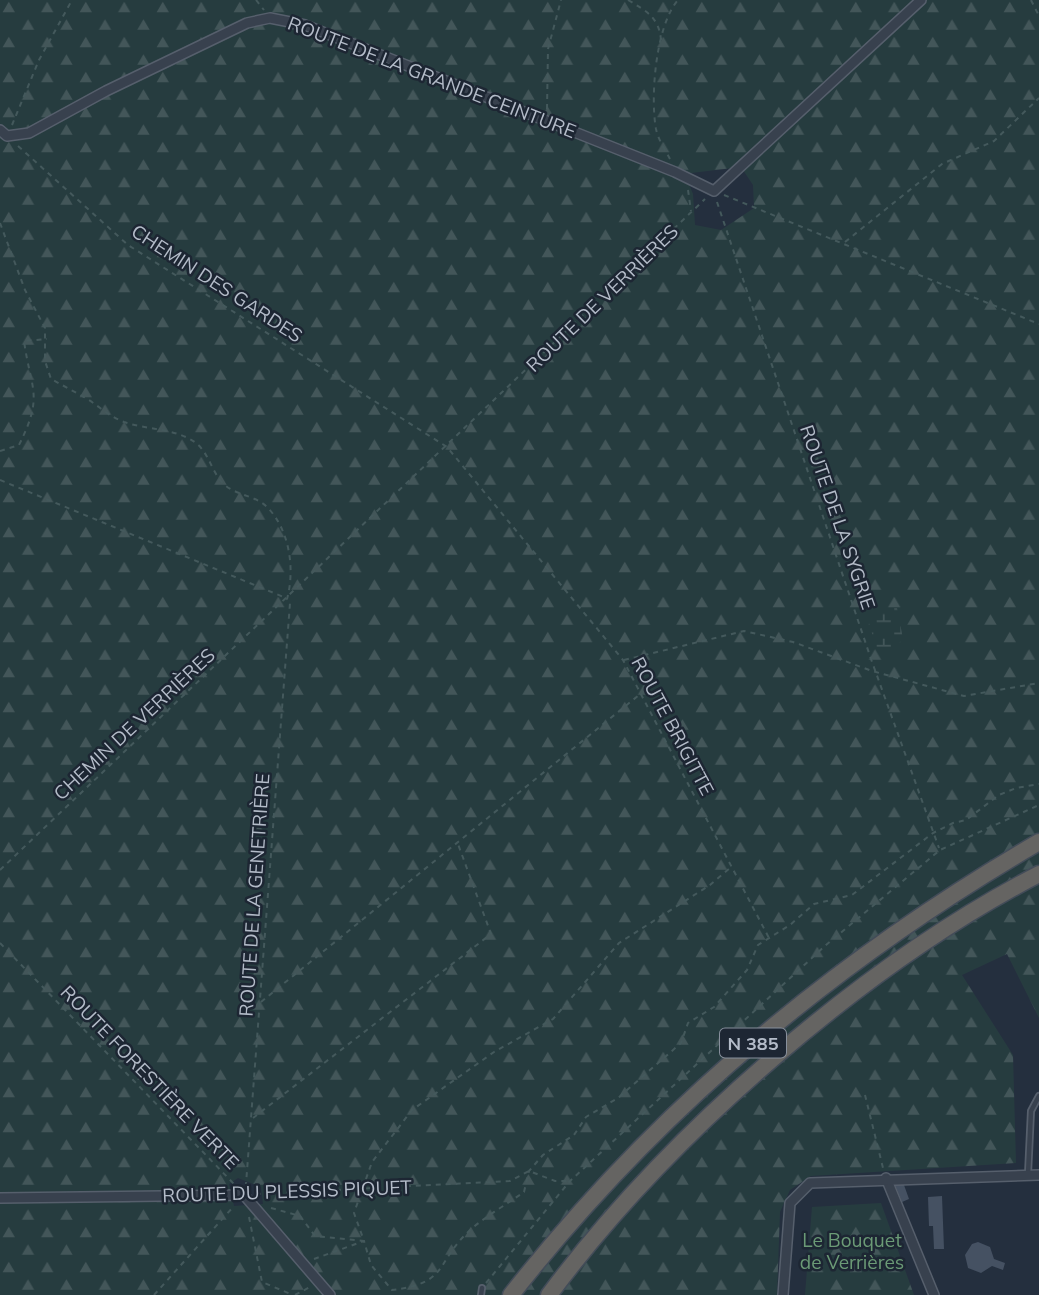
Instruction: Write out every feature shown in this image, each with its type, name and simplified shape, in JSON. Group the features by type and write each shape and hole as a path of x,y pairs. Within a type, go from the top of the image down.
{"highway":[{"name":"N 385","path":"511,1295 636,1152 688,1099 759,1037 878,944 959,889 1039,842"},
{"name":"N 385","path":"549,1295 605,1224 659,1166 765,1066 886,969 1039,874"}],"street":[{"path":"714,191 921,0"},
{"name":"ROUTE DE LA GRANDE CEINTURE","path":"4,133 29,133 106,91 247,23 270,18 305,25 676,172 714,191"},
{"path":"783,1295 790,1203 810,1183 886,1178 1039,1175"},
{"path":"886,1178 934,1295"},
{"path":"244,1195 330,1295"},
{"name":"ROUTE DU PLESSIS PIQUET","path":"0,1198 244,1195"}],"lane":[{"path":"1028,1175 1031,1111 1039,1096"},
{"path":"481,1295 482,1288"}],"path":[{"path":"4,133 72,0"},
{"path":"546,120 548,49 561,0"},
{"path":"628,0 650,13 660,27 661,44"},
{"path":"676,172 656,130 655,76 668,11 677,0"},
{"path":"1031,0 1039,16"},
{"path":"843,244 942,164 994,141 1039,98"},
{"name":"CHEMIN DES GARDES","path":"4,133 128,244 447,447"},
{"path":"691,212 687,194 692,180"},
{"path":"714,191 1039,324"},
{"name":"ROUTE DE VERRIÈRES","path":"287,599 714,191"},
{"name":"ROUTE DE LA SYGRIE","path":"714,191 940,850"},
{"path":"0,223 25,290 46,328 47,339 23,341 36,396 33,418 19,445 0,451"},
{"name":"ROUTE DE LA GENETRIÈRE","path":"47,339 45,361 51,379 87,398 102,412 124,422 184,436 195,443 205,452 220,480 227,487 268,508 288,546 290,587 287,599 290,603 244,1195 261,1282 294,1295"},
{"name":"ROUTE BRIGITTE","path":"447,447 624,660 769,938"},
{"path":"0,480 287,599"},
{"name":"CHEMIN DE VERRIÈRES","path":"0,870 287,599"},
{"path":"624,660 744,631 793,642 877,672 964,696 1039,683"},
{"path":"261,1002 640,694"},
{"path":"731,867 710,885 619,943 553,1019 494,1052 412,1110 372,1162 354,1213 371,1265 392,1290 409,1288 438,1275 466,1234 524,1192 529,1171 543,1155 573,1135 586,1117 618,1098 681,1043 688,1023 714,1007 747,970 758,945 814,904 852,895 933,833 953,822 966,820 999,795 1016,788 1039,784"},
{"path":"482,1288 570,1181 826,945 940,850 1039,805"},
{"path":"251,1119 491,934 457,843"},
{"name":"ROUTE FORESTIÈRE VERTE","path":"0,943 244,1195 155,1295"},
{"path":"864,1095 886,1178"},
{"path":"529,1171 555,1181 570,1181"},
{"name":"ROUTE DU PLESSIS PIQUET","path":"244,1195 510,1181 529,1171"},
{"path":"253,1206 300,1216 315,1236 324,1239 364,1241"},
{"path":"305,1265 321,1254 364,1241"},
{"path":"294,1295 319,1282"}],"green space":[{"path":"0,0 1039,0 1039,1018 1007,954 962,975 1013,1055 1016,1163 811,1176 790,1190 780,1212 777,1295 0,1295","holes":["741,167 753,185 754,208 721,230 695,225 693,194 686,177 691,173","238,1178 261,1187 263,1204 234,1206 229,1184"]},
{"path":"882,608 897,608 903,639 893,650 877,650 867,616"},
{"name":"Le Bouquet de Verrières","path":"881,1203 914,1295 805,1295 812,1207"}],"building":[{"path":"895,1185 904,1185 909,1199 902,1202"},
{"path":"942,1196 944,1249 934,1249 933,1226 929,1226 928,1197"},
{"path":"978,1242 990,1247 994,1259 1005,1263 1003,1270 992,1266 981,1273 968,1268 965,1255 972,1244"}]}
